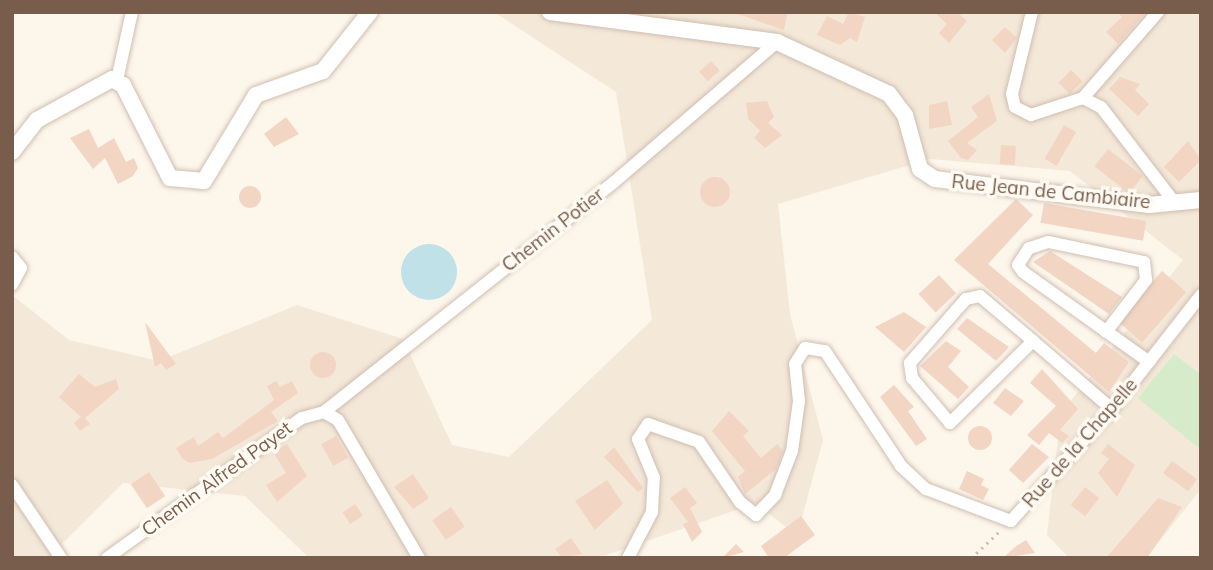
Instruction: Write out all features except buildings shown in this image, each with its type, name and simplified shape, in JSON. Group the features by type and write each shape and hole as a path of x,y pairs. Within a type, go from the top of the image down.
{"main road":[{"path":"12,152 37,120 86,88 117,80 161,168 183,183 204,181 256,95 323,71 370,12"},
{"name":"Rue Jean de Cambiaire","path":"550,12 776,42 889,94 905,115 916,162 935,179 1175,202 1201,200"}],"street":[{"path":"117,80 132,12"},
{"path":"1032,12 1012,94 1016,107 1031,115 1083,98 1158,12"},
{"name":"Chemin Potier","path":"324,412 613,183 776,42"},
{"path":"1083,98 1119,123 1175,202"},
{"path":"1106,332 1146,280 1144,262 1048,242 1029,248 1018,264 1023,272 1106,332 1149,362"},
{"path":"12,257 21,268 12,285"},
{"name":"Rue de la Chapelle","path":"628,558 652,512 654,478 638,439 648,424 699,442 740,502 756,515 775,495 792,451 799,401 795,364 805,348 825,351 901,466 926,489 1011,521 1112,409 1201,295"},
{"path":"1033,341 950,423 912,378 910,363 967,299 980,296 1033,341 1112,409"},
{"path":"324,412 338,420 419,558"},
{"name":"Chemin Alfred Payet","path":"107,558 302,418 324,412"},
{"path":"12,485 61,558"}],"path":[{"path":"971,558 1011,521"}],"shaded area":[{"path":"494,12 1201,12 1201,489 1146,558 1069,558 1047,535 1061,413 1183,260 1070,171 930,159 778,204 790,314 823,440 797,536 756,503 598,558 309,558 245,496 123,483 48,558 12,558 12,295 69,340 159,361 297,305 403,339 452,445 509,457 652,320 616,92"}],"green space":[{"path":"1174,354 1201,375 1201,450 1138,398"}],"water":[{"path":"429,244 444,249 452,257 457,272 452,287 444,295 429,300 414,295 406,287 401,272 406,257 414,249"}]}
